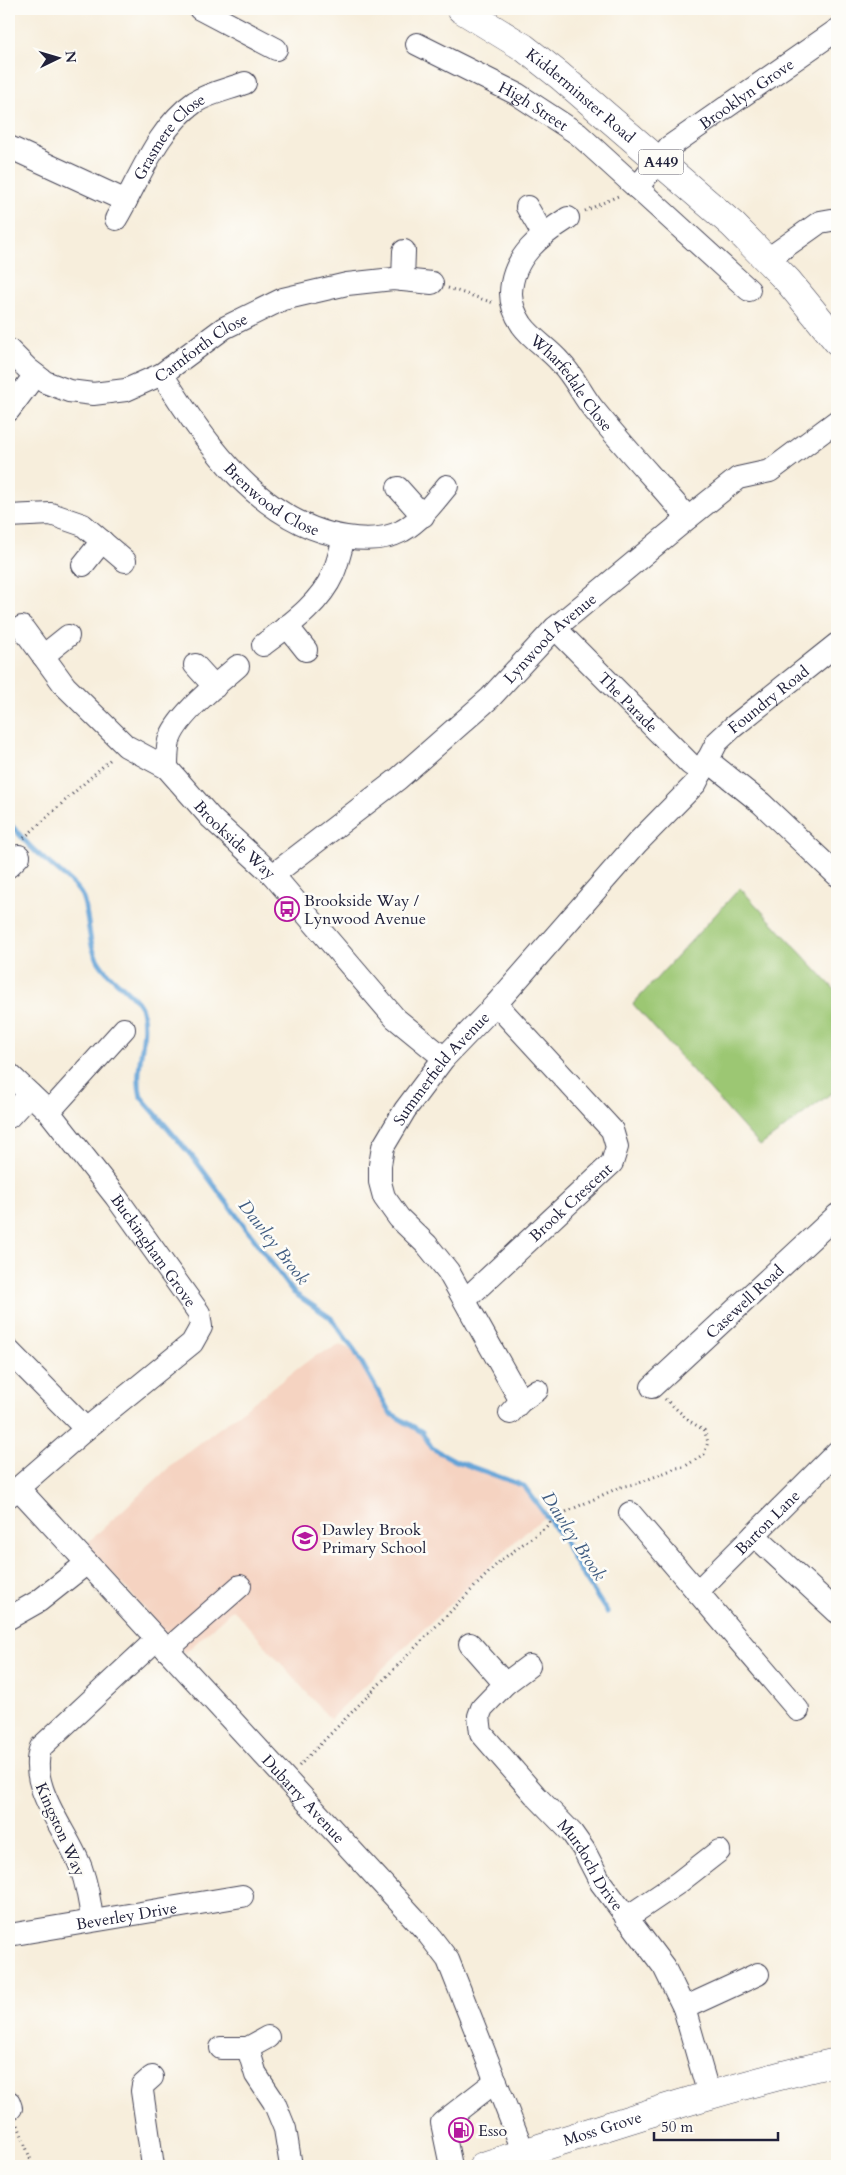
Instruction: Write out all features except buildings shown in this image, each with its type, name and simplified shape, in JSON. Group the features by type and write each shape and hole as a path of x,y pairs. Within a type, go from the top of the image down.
{"highway":[{"name":"Kidderminster Road","path":"461,9 523,47 601,110 733,225 768,259 837,341"},
{"name":"Moss Grove","path":"483,2166 709,2095 837,2062"}],"street":[{"path":"200,9 276,49"},
{"name":"Brooklyn Grove","path":"658,159 669,147 837,30"},
{"name":"High Street","path":"417,44 517,94 578,134 749,290"},
{"name":"Grasmere Close","path":"9,146 121,210 156,148 177,116 197,101 245,82"},
{"path":"637,188 658,159"},
{"path":"527,207 543,234"},
{"name":"Wharfedale Close","path":"568,218 543,234 520,261 513,277 511,294 514,310 522,325 560,361 579,384 594,410 688,518"},
{"path":"768,259 820,222 837,219"},
{"path":"403,280 404,251"},
{"name":"Carnforth Close","path":"9,350 13,356 45,382 69,391 93,394 126,390 162,374 224,328 283,299 346,284 393,279 432,283"},
{"name":"Brenwood Close","path":"162,374 202,435 249,489 310,528 344,537 376,539 401,532 423,516 447,486"},
{"path":"9,410 35,375"},
{"name":"Lynwood Avenue","path":"273,875 398,779 490,698 555,628 688,518 738,478 770,471 837,421"},
{"path":"398,488 423,516"},
{"path":"9,516 51,514 83,524 125,561"},
{"path":"263,645 313,602 332,575 344,537"},
{"path":"83,565 102,542"},
{"path":"287,626 306,650"},
{"name":"Brookside Way","path":"22,627 65,686 126,746 167,768 211,818 273,875 395,1018 444,1058"},
{"name":"The Parade","path":"555,628 690,764 705,766"},
{"path":"43,656 68,636"},
{"name":"Foundry Road","path":"705,766 716,742 837,644"},
{"path":"195,665 215,687"},
{"path":"167,768 170,739 175,729 193,707 238,666"},
{"path":"705,766 761,803 837,875"},
{"name":"Summerfield Avenue","path":"522,1401 448,1271 427,1245 399,1218 384,1197 380,1182 383,1147 405,1110 444,1058 496,1004 637,843 696,783 705,766"},
{"name":"Brook Crescent","path":"465,1300 612,1163 617,1147 612,1130 496,1004"},
{"path":"49,1112 124,1029"},
{"name":"Buckingham Grove","path":"9,1074 49,1112 116,1197 199,1313 201,1327 192,1343 86,1429 13,1492"},
{"path":"9,1117 30,1094"},
{"name":"Casewell Road","path":"652,1388 837,1215"},
{"path":"9,1351 86,1429"},
{"name":"Barton Lane","path":"697,1592 837,1452"},
{"name":"Dubarry Avenue","path":"13,1492 87,1563 425,1930 448,1960 524,2153"},
{"path":"630,1513 798,1710"},
{"path":"754,1536 837,1612"},
{"path":"9,1618 39,1601 87,1563"},
{"path":"162,1644 240,1586"},
{"name":"Kingston Way","path":"92,1920 89,1898 80,1867 43,1792 37,1773 37,1757 41,1748 162,1644"},
{"path":"470,1644 505,1684"},
{"name":"Murdoch Drive","path":"529,1666 505,1684 482,1708 479,1716 481,1732 535,1795 572,1832 584,1850 601,1883 664,1967 684,2008 709,2095"},
{"path":"626,1918 678,1883 719,1851"},
{"name":"Beverley Drive","path":"9,1935 242,1896"},
{"path":"684,2008 758,1974"},
{"path":"221,2048 248,2048 268,2037"},
{"path":"248,2048 256,2075 274,2102 285,2129 291,2166"},
{"path":"152,2077 143,2085 142,2091 153,2166"},
{"path":"451,2166 442,2123 496,2081"}],"path":[{"path":"568,218 637,188"},
{"path":"432,283 514,310"},
{"path":"31,831 126,746"},
{"path":"286,1779 500,1561 546,1527 555,1517 620,1487 639,1483 676,1468 684,1467 704,1454 708,1442 704,1430 691,1422 652,1388"},
{"path":"10,2105 33,2166"}],"shaded area":[{"name":"Dawley Brook Primary School","path":"340,1345 355,1351 390,1412 422,1432 432,1448 456,1461 524,1486 546,1516 525,1532 330,1719 233,1609 185,1653 86,1544 176,1461 313,1357"}],"green space":[{"path":"740,888 837,992 837,1089 760,1146 633,1004"}],"waterway":[{"name":"Dawley Brook","path":"12,826 32,848 79,891 85,904 96,957 105,970 135,999 142,1010 144,1032 139,1075 141,1097 196,1161 294,1293 331,1318 355,1351 390,1413 422,1432 432,1448 456,1461 524,1486 564,1540 574,1561 607,1612"}],"place":[{"name":"Brookside Way / Lynwood Avenue","path":"287,909"},
{"name":"Dawley Brook Primary School","path":"305,1538"},
{"name":"Esso","path":"461,2130"}]}
